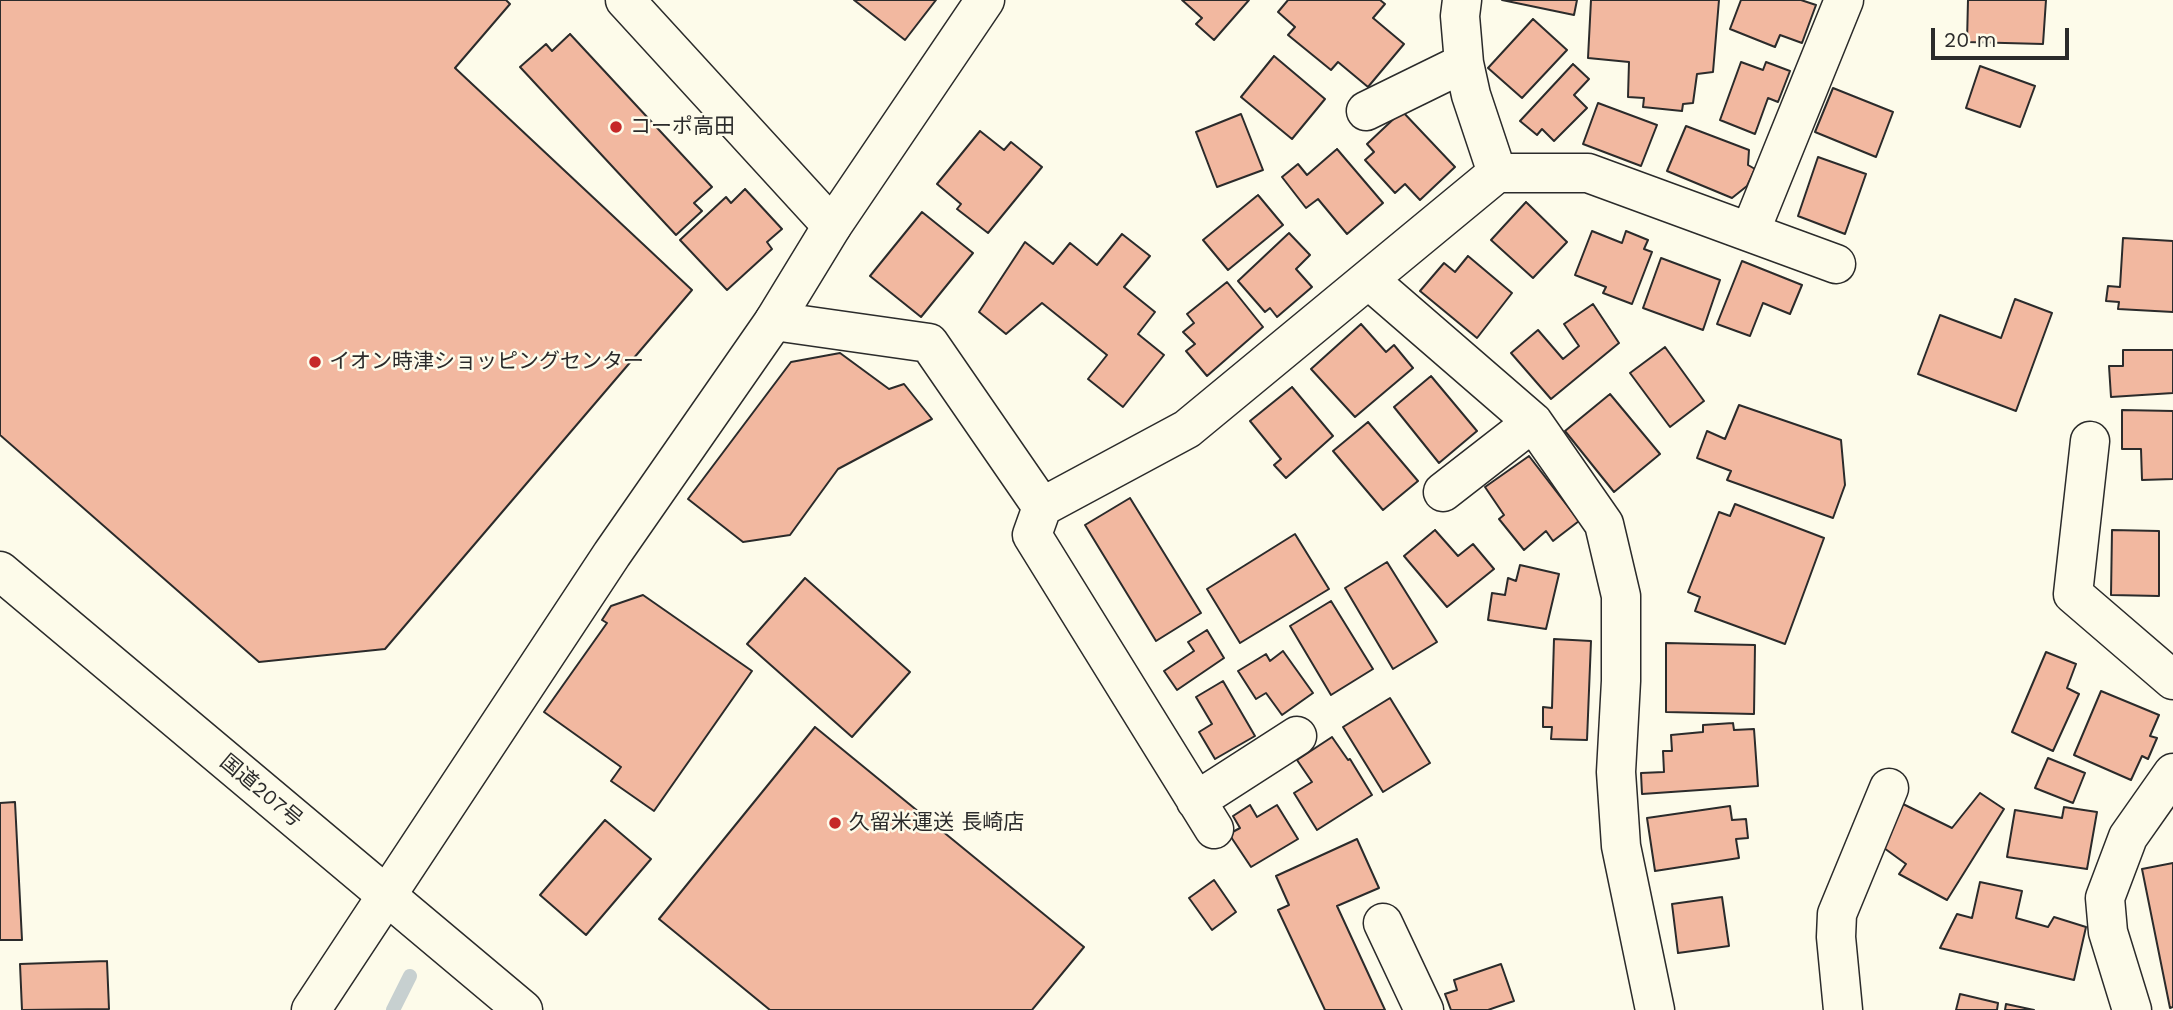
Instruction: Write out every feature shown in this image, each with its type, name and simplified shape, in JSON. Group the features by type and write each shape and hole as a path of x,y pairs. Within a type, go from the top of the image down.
{"main road":[{"path":"625,0 832,226"},
{"path":"311,1010 612,554 774,321 832,226 985,0"},
{"path":"1462,0 1460,16 1464,63 1471,95 1497,173"},
{"path":"1750,232 1844,0"},
{"path":"1366,111 1464,63"},
{"path":"1297,736 1205,816 1032,535 1042,507 1187,429 1497,173 1588,173 1836,264"},
{"path":"1369,280 1534,422 1604,524 1622,596 1616,772 1620,834 1654,1010"},
{"path":"774,321 929,343 1042,507"},
{"path":"1444,492 1534,422"},
{"path":"2090,441 2073,594 2173,680"},
{"name":"国道207号","path":"0,571 523,1010"},
{"path":"2132,1010 2108,932 2105,898 2128,837 2173,773"},
{"path":"1843,1010 1836,937 1837,914 1889,788"},
{"path":"1383,923 1424,1010"}],"building":[{"name":"イオン時津ショッピングセンター","path":"0,0 506,0 510,4 455,68 692,290 385,649 259,662 0,435"},
{"path":"854,0 936,0 905,40"},
{"path":"1182,0 1249,0 1214,40 1196,24 1202,18"},
{"path":"1288,0 1380,0 1385,4 1373,18 1404,44 1368,87 1338,62 1331,70 1288,35 1295,27 1278,12"},
{"path":"1502,0 1577,0 1574,15"},
{"path":"1591,0 1719,0 1713,72 1697,74 1693,103 1683,104 1682,111 1643,107 1644,98 1628,97 1629,62 1588,58"},
{"path":"1741,0 1801,0 1816,5 1802,43 1780,35 1775,47 1730,29"},
{"path":"1968,0 2046,0 2043,44 1967,42"},
{"path":"1533,19 1567,50 1522,98 1488,68"},
{"name":"コーポ高田","path":"570,34 712,187 694,203 702,211 676,235 520,67 546,44 552,51"},
{"path":"1274,56 1325,99 1292,139 1241,97"},
{"path":"1741,62 1763,70 1766,62 1790,71 1778,102 1768,98 1755,134 1720,120"},
{"path":"1573,64 1589,79 1574,95 1587,108 1554,141 1542,129 1537,135 1520,121"},
{"path":"1980,66 2035,86 2020,127 1966,108"},
{"path":"1833,88 1893,112 1876,157 1815,132"},
{"path":"1598,103 1657,125 1641,166 1583,144"},
{"path":"1402,111 1455,167 1420,200 1405,184 1395,193 1365,160 1374,152 1367,144"},
{"path":"1241,114 1263,170 1217,187 1196,132"},
{"path":"1686,126 1749,150 1748,165 1755,169 1747,186 1732,198 1667,171"},
{"path":"980,131 1004,150 1011,142 1042,167 988,233 957,209 961,204 937,184"},
{"path":"1337,149 1383,203 1347,234 1318,199 1306,208 1282,177 1298,164 1307,175"},
{"path":"1818,157 1866,174 1845,234 1798,216"},
{"path":"745,189 782,229 767,242 772,249 727,290 680,240 726,197 731,203"},
{"path":"1258,195 1283,225 1228,270 1203,240"},
{"path":"1526,202 1567,242 1533,278 1491,240"},
{"path":"922,212 973,253 921,317 870,276"},
{"path":"1592,231 1622,243 1626,231 1648,240 1644,249 1652,252 1632,304 1603,293 1606,287 1575,275"},
{"path":"1289,233 1310,255 1296,269 1312,287 1277,317 1270,308 1265,312 1238,281"},
{"path":"1122,234 1150,256 1124,287 1155,312 1138,334 1164,355 1123,407 1088,379 1107,355 1042,303 1006,334 979,312 1025,242 1053,264 1070,243 1097,265"},
{"path":"2123,238 2173,241 2173,312 2118,309 2119,302 2106,301 2108,286 2120,287"},
{"path":"1468,256 1512,293 1477,338 1420,291 1444,263 1455,272"},
{"path":"1661,258 1720,280 1703,330 1643,308"},
{"path":"1742,261 1802,285 1790,314 1763,303 1750,336 1717,324"},
{"path":"1227,282 1263,327 1207,376 1186,351 1195,344 1183,332 1194,323 1187,314"},
{"path":"2015,299 2052,313 2016,411 1918,374 1940,315 2001,338"},
{"path":"1593,304 1619,343 1551,399 1511,353 1538,330 1563,359 1579,346 1564,324"},
{"path":"1361,324 1386,352 1394,345 1413,368 1355,417 1311,369"},
{"path":"1665,347 1704,401 1670,427 1630,373"},
{"path":"2123,350 2173,350 2173,393 2111,397 2109,366 2123,366"},
{"path":"840,353 889,389 904,384 932,419 838,469 790,535 743,542 688,499 791,362"},
{"path":"1431,376 1477,431 1439,463 1394,407"},
{"path":"1292,387 1333,436 1286,478 1274,465 1281,459 1250,421"},
{"path":"1610,394 1660,454 1614,492 1565,431"},
{"path":"1739,405 1841,440 1845,485 1833,518 1727,480 1731,471 1697,458 1707,431 1725,439"},
{"path":"2122,410 2173,411 2173,479 2142,480 2141,449 2122,449"},
{"path":"1368,422 1418,481 1383,510 1333,451"},
{"path":"1529,456 1579,521 1553,541 1546,531 1524,550 1499,519 1504,515 1485,487"},
{"path":"1130,498 1201,613 1156,641 1085,525"},
{"path":"1735,504 1824,538 1785,644 1695,611 1700,597 1688,592 1719,512 1730,516"},
{"path":"1435,530 1458,556 1473,544 1494,569 1447,607 1404,556"},
{"path":"2112,530 2159,531 2159,596 2111,595"},
{"path":"1295,534 1329,589 1240,643 1207,589"},
{"path":"1387,562 1437,642 1393,669 1345,588"},
{"path":"1520,565 1559,574 1546,629 1488,620 1492,593 1505,595 1508,578 1516,581"},
{"path":"805,578 910,672 852,737 747,644"},
{"path":"643,595 752,671 654,811 611,781 621,767 544,712 607,623 602,620 611,606"},
{"path":"1331,601 1373,669 1331,695 1290,626"},
{"path":"1207,630 1224,658 1177,690 1164,671 1194,651 1188,642"},
{"path":"1554,639 1591,641 1587,740 1551,739 1552,727 1543,727 1543,707 1552,708"},
{"path":"1666,643 1755,645 1754,714 1666,712"},
{"path":"1283,651 1313,693 1282,715 1266,693 1256,699 1238,671 1266,654 1270,661"},
{"path":"2046,652 2076,664 2067,688 2079,694 2053,751 2012,732"},
{"path":"1223,681 1255,736 1215,759 1199,732 1212,724 1196,697"},
{"path":"2101,691 2159,715 2150,736 2157,738 2148,759 2142,756 2131,780 2074,755"},
{"path":"1390,698 1430,763 1383,792 1343,727"},
{"path":"1733,723 1734,730 1754,729 1758,786 1642,794 1641,773 1664,772 1663,751 1672,751 1671,735 1703,732 1703,725"},
{"name":"久留米運送 長崎店","path":"815,727 1084,947 1032,1010 770,1010 659,919"},
{"path":"1332,737 1348,760 1350,759 1372,795 1317,830 1294,793 1312,782 1297,760"},
{"path":"2048,758 2085,773 2073,803 2035,788"},
{"path":"1980,793 2004,809 1947,900 1899,874 1906,864 1884,848 1903,804 1952,828"},
{"path":"15,802 22,940 0,940 0,803"},
{"path":"1250,805 1257,817 1277,805 1298,839 1251,867 1229,834 1240,828 1233,816"},
{"path":"1730,806 1732,820 1746,819 1748,838 1736,839 1739,858 1655,871 1647,818"},
{"path":"2064,807 2097,812 2087,869 2007,857 2015,810 2062,818"},
{"path":"605,820 651,859 586,935 540,895"},
{"path":"1357,839 1379,888 1337,906 1385,1010 1325,1010 1278,910 1289,905 1276,876"},
{"path":"2173,863 2173,1007 2170,1008 2142,869"},
{"path":"1214,880 1236,912 1212,930 1189,898"},
{"path":"1980,882 2022,891 2016,918 2048,927 2054,917 2086,927 2074,980 1940,948 1957,914 1972,918"},
{"path":"1722,897 1729,946 1678,953 1672,904"},
{"path":"107,961 109,1009 22,1010 20,964"},
{"path":"1501,964 1514,1001 1488,1010 1451,1010 1445,994 1457,990 1454,980"},
{"path":"1960,994 1998,1003 1997,1010 1956,1010"},
{"path":"2006,1004 2034,1010 2005,1010"}],"waterway":[{"path":"393,1010 410,976"}],"place":[{"name":"コーポ高田","path":"616,127"},
{"name":"イオン時津ショッピングセンター","path":"315,362"},
{"name":"久留米運送 長崎店","path":"835,823"}]}
